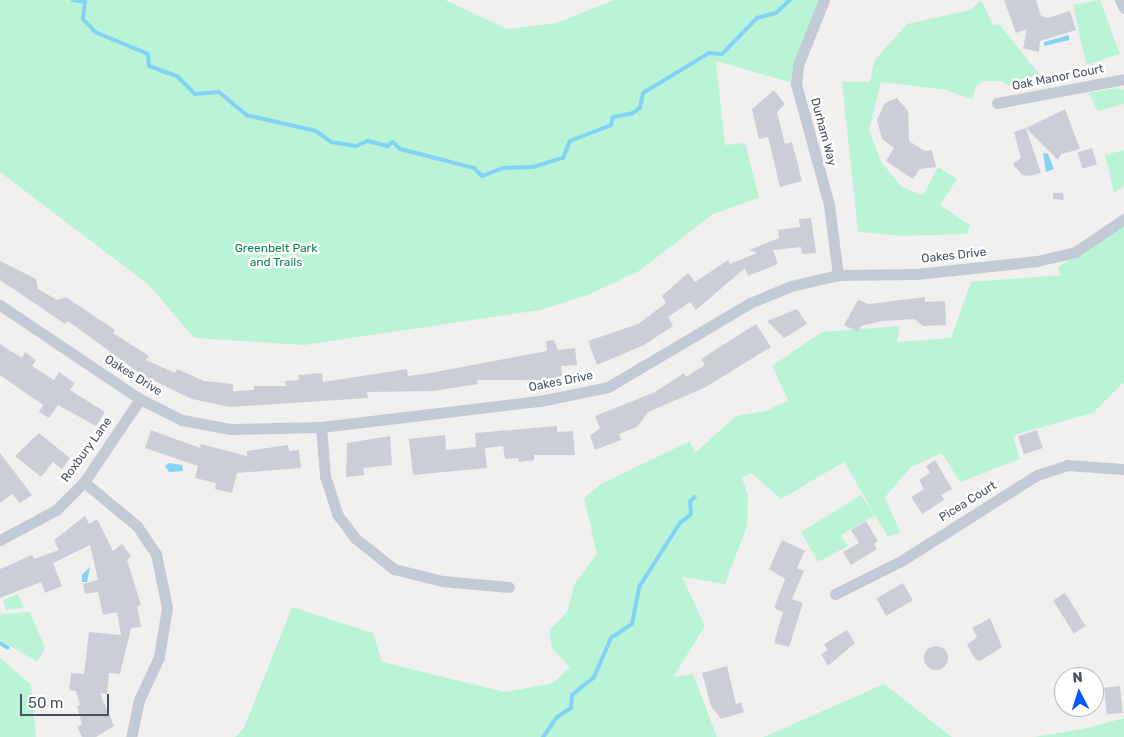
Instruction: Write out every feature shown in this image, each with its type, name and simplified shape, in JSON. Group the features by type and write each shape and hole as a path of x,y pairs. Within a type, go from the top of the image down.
{"street":[{"name":"Durham Way","path":"824,0 798,65 796,84 829,205 838,275"},
{"path":"1120,0 1124,8"},
{"name":"Oak Manor Court","path":"997,103 1124,79"},
{"name":"Oakes Drive","path":"0,305 140,400 182,420 230,429 321,427 540,401 608,387 750,303 791,286 838,275 916,274 1037,262 1075,252 1124,219"},
{"name":"Roxbury Lane","path":"0,540 56,510 84,482 140,400"},
{"path":"321,427 326,476 337,514 355,538 394,569 442,581 509,587"},
{"name":"Picea Court","path":"835,594 901,561 1037,475 1067,466 1124,469"},
{"path":"84,482 137,526 156,554 167,608 159,657 139,700 131,737"}],"green space":[{"name":"Greenbelt Park and Trails","path":"0,0 445,0 507,29 556,23 614,0 824,0 796,84 716,61 725,145 745,143 759,198 713,214 639,271 588,295 540,310 304,345 194,338 149,285 0,172"},
{"path":"981,0 993,25 999,24 1041,76 1038,86 1017,90 1001,81 984,81 976,86 972,99 946,90 881,82 869,130 881,162 902,187 923,195 938,167 957,179 940,205 970,225 967,234 903,236 858,232 842,82 870,82 874,61 907,24 970,10"},
{"path":"1100,0 1120,54 1086,65 1073,5"},
{"path":"1118,88 1124,90 1124,104 1098,111 1088,93"},
{"path":"1124,150 1124,186 1114,193 1105,155"},
{"path":"1124,224 1124,382 1093,413 1017,434 1013,437 1020,459 960,482 942,453 911,467 885,497 900,532 888,537 844,462 781,499 751,473 742,478 748,495 747,526 725,584 682,577 705,626 673,677 693,674 717,737 235,737 244,728 292,607 373,633 382,662 505,692 553,683 570,667 552,648 549,631 567,612 575,583 597,554 584,498 601,484 690,441 695,453 736,416 766,411 788,400 772,366 822,332 899,326 897,342 951,338 971,282 1061,275 1058,267"},
{"path":"861,495 875,515 841,535 848,546 818,562 801,532"},
{"path":"18,594 24,608 6,610 3,600"},
{"path":"30,612 45,648 37,662 0,640 0,614"},
{"path":"0,658 31,685 36,737 0,737"},
{"path":"884,684 952,737 763,737 773,733"},
{"path":"1124,718 1124,737 1034,737 1083,729"}],"water":[{"path":"1069,35 1069,40 1044,46 1044,42"},
{"path":"1043,153 1048,154 1054,169 1046,172"},
{"path":"169,463 182,465 183,471 169,472 165,466"},
{"path":"90,567 87,582 82,582 82,575"}],"building":[{"path":"1004,0 1036,0 1041,16 1048,18 1070,11 1076,30 1040,41 1039,52 1023,48 1027,29 1016,33"},
{"path":"774,90 785,104 777,112 785,144 792,142 802,181 780,187 768,137 759,139 752,109"},
{"path":"897,98 908,111 909,141 925,151 932,150 936,167 920,169 913,179 886,161 894,148 882,139 877,120 885,103"},
{"path":"1065,109 1080,149 1061,154 1058,160 1026,128"},
{"path":"1026,128 1041,173 1030,176 1022,175 1013,164 1021,158 1014,132"},
{"path":"1092,148 1097,164 1083,169 1078,152"},
{"path":"1053,193 1063,193 1064,200 1053,199"},
{"path":"811,218 816,253 802,254 801,247 773,250 778,264 748,276 745,268 696,310 690,302 668,317 673,326 644,345 597,365 588,341 638,324 666,303 662,296 688,273 695,282 728,260 730,264 757,253 749,250 779,238 778,230 800,227 799,219"},
{"path":"0,261 36,279 38,289 57,300 66,297 115,330 113,333 149,356 146,360 175,373 177,369 204,381 233,384 233,391 254,390 254,386 286,386 285,381 299,380 298,375 322,373 323,382 407,369 408,376 430,373 547,351 546,341 554,340 558,350 575,348 577,365 561,366 562,376 542,380 477,380 478,384 434,391 367,392 368,398 230,407 192,399 142,375 68,321 65,324 0,280"},
{"path":"925,297 925,302 945,301 946,325 923,326 914,319 882,321 861,326 858,332 844,325 858,300 869,304"},
{"path":"797,309 807,324 784,338 767,321"},
{"path":"756,324 771,347 704,388 648,412 637,427 619,434 621,440 595,450 590,436 600,428 595,416 655,392 684,373 686,377 705,365 701,359"},
{"path":"0,344 22,358 25,352 36,360 32,366 54,380 59,372 75,383 70,390 105,412 96,426 58,405 49,418 39,412 43,405 0,375"},
{"path":"557,426 557,432 573,431 575,455 534,455 534,460 519,462 518,458 505,459 503,446 485,448 487,468 413,475 409,439 445,435 446,450 476,447 475,433"},
{"path":"151,430 200,448 201,444 247,456 247,451 288,445 289,451 299,450 301,468 237,473 232,493 215,489 216,483 195,478 198,466 145,448"},
{"path":"1037,430 1043,448 1024,454 1018,436"},
{"path":"39,433 70,458 62,469 53,462 41,477 15,456"},
{"path":"390,436 392,465 363,468 364,475 346,477 347,443"},
{"path":"0,453 32,495 20,503 12,494 0,503"},
{"path":"935,460 952,489 941,495 944,500 922,514 911,497 924,489 919,480 930,473 926,466"},
{"path":"85,516 89,524 97,519 113,551 122,544 131,556 127,560 141,605 137,606 141,627 131,628 120,674 109,673 107,694 100,693 114,726 96,737 82,737 77,727 82,724 77,706 80,705 76,691 69,690 71,673 84,674 89,632 121,635 117,612 103,615 98,592 85,594 83,584 98,580 90,545 53,563 62,586 45,593 41,582 0,598 0,569 32,555 34,559 59,550 54,540"},
{"path":"866,521 878,541 874,544 877,549 851,565 843,552 859,543 851,530"},
{"path":"782,540 805,551 797,568 804,571 792,599 803,603 789,647 774,643 783,612 774,608 785,579 769,569"},
{"path":"903,583 913,600 886,616 876,598"},
{"path":"1065,593 1086,626 1074,633 1053,600"},
{"path":"990,618 1002,647 980,661 975,659 967,645 977,637 972,628"},
{"path":"847,630 855,643 828,666 821,654 828,650 824,644"},
{"path":"936,646 941,647 947,653 947,663 941,669 936,670 931,669 925,663 924,658 925,653 931,647"},
{"path":"727,666 736,704 741,702 744,712 721,719 711,706 702,673"},
{"path":"1120,686 1123,713 1107,715 1104,688"}],"waterway":[{"path":"73,0 85,2 83,19 95,32 148,54 149,66 177,76 195,94 219,92 246,115 316,131 331,142 356,146 368,141 387,146 393,142 400,149 474,168 482,176 503,168 533,167 563,158 570,141 611,125 613,117 633,113 640,108 643,93 709,53 722,54 757,18 776,13 790,0"},
{"path":"543,737 557,717 571,708 572,695 594,677 611,638 632,624 639,587 680,523 691,514 690,501 695,497"},
{"path":"0,643 8,648"}]}
